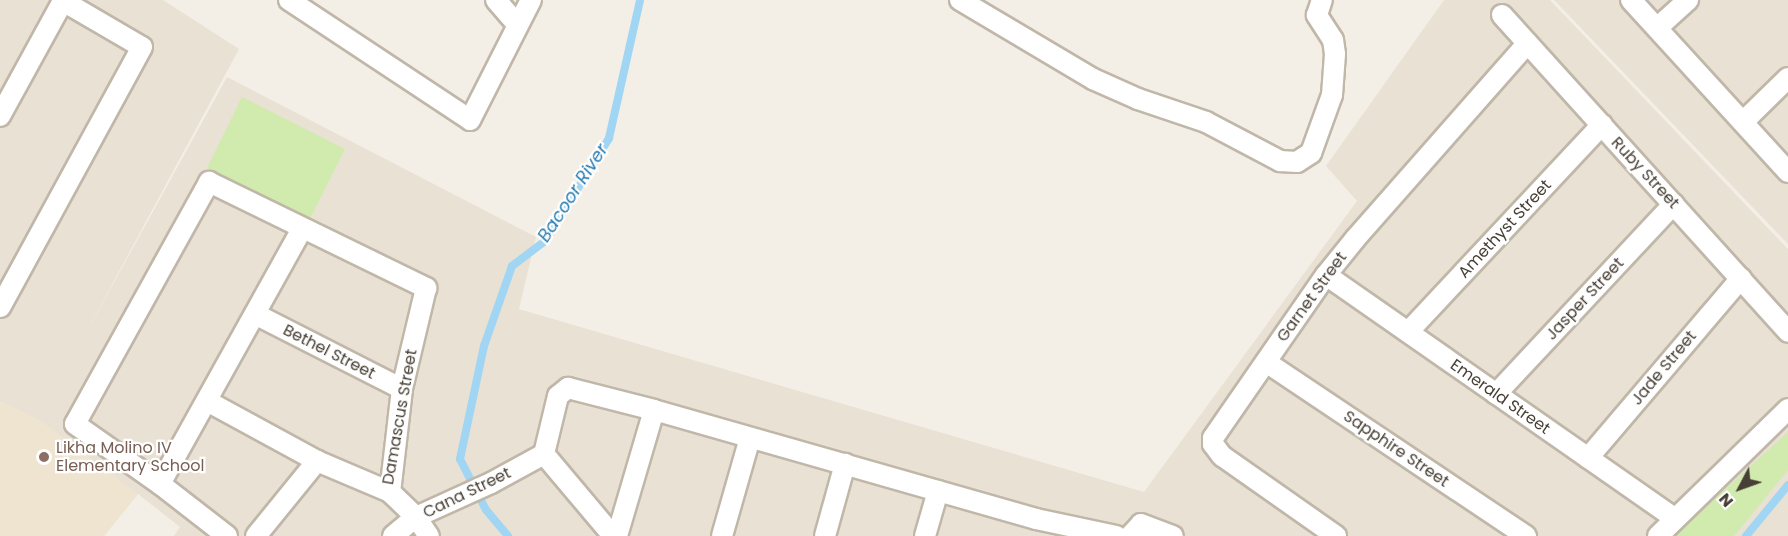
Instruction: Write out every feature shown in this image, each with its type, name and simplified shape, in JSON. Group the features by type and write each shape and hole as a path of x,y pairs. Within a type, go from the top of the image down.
{"street":[{"path":"289,0 470,120 531,0"},
{"path":"496,0 517,24"},
{"path":"960,0 1093,79 1138,99 1206,122 1280,161 1297,162 1311,153 1332,95 1335,54 1333,40 1317,15 1322,0"},
{"path":"1631,0 1788,172"},
{"path":"1657,28 1688,0"},
{"path":"0,116 63,1 142,47 0,307"},
{"name":"Ruby Street","path":"1502,15 1788,332"},
{"name":"Garnet Street","path":"1336,536 1222,456 1213,444 1216,433 1326,275 1528,43"},
{"path":"1743,122 1788,78"},
{"name":"Amethyst Street","path":"1408,332 1602,125"},
{"path":"160,484 303,229 209,182 75,424 160,484 226,536"},
{"name":"Jasper Street","path":"1496,394 1674,204"},
{"name":"Damascus Street","path":"207,400 317,461 390,492 402,389 426,288 303,229"},
{"name":"Emerald Street","path":"1326,275 1674,518"},
{"name":"Jade Street","path":"1588,458 1741,278"},
{"name":"Bethel Street","path":"255,314 402,389"},
{"name":"Sapphire Street","path":"1266,362 1526,536"},
{"path":"615,536 544,454 558,396 563,389 573,389 654,410 938,491 1034,527 1116,536"},
{"path":"1658,536 1788,409"},
{"path":"615,536 654,410"},
{"path":"722,536 750,438"},
{"name":"Cana Street","path":"393,536 416,517 491,483 544,454"},
{"path":"256,536 317,461"},
{"path":"825,536 845,464"},
{"path":"925,536 938,491"},
{"path":"390,492 416,517 429,536"},
{"path":"1130,536 1140,524 1173,536"}],"shaded area":[{"path":"0,0 163,0 239,49 80,344 227,77 536,237 519,309 1144,492 1357,201 1326,166 1444,0 1550,0 1788,249 1788,536 174,536 180,527 138,494 104,536 0,536"},
{"path":"1554,0 1788,0 1788,244"},
{"name":"Likha Molino IV Elementary School","path":"0,401 40,420 138,494 104,536 0,536"}],"green space":[{"path":"242,97 345,149 310,219 207,168"},
{"path":"1788,432 1788,470 1734,536 1674,536"}],"waterway":[{"name":"Bacoor River","path":"508,536 486,510 460,459 484,346 512,266 545,241 609,138 640,0"},
{"path":"1746,536 1788,485"}],"place":[{"name":"Likha Molino IV Elementary School","path":"44,457"}]}
